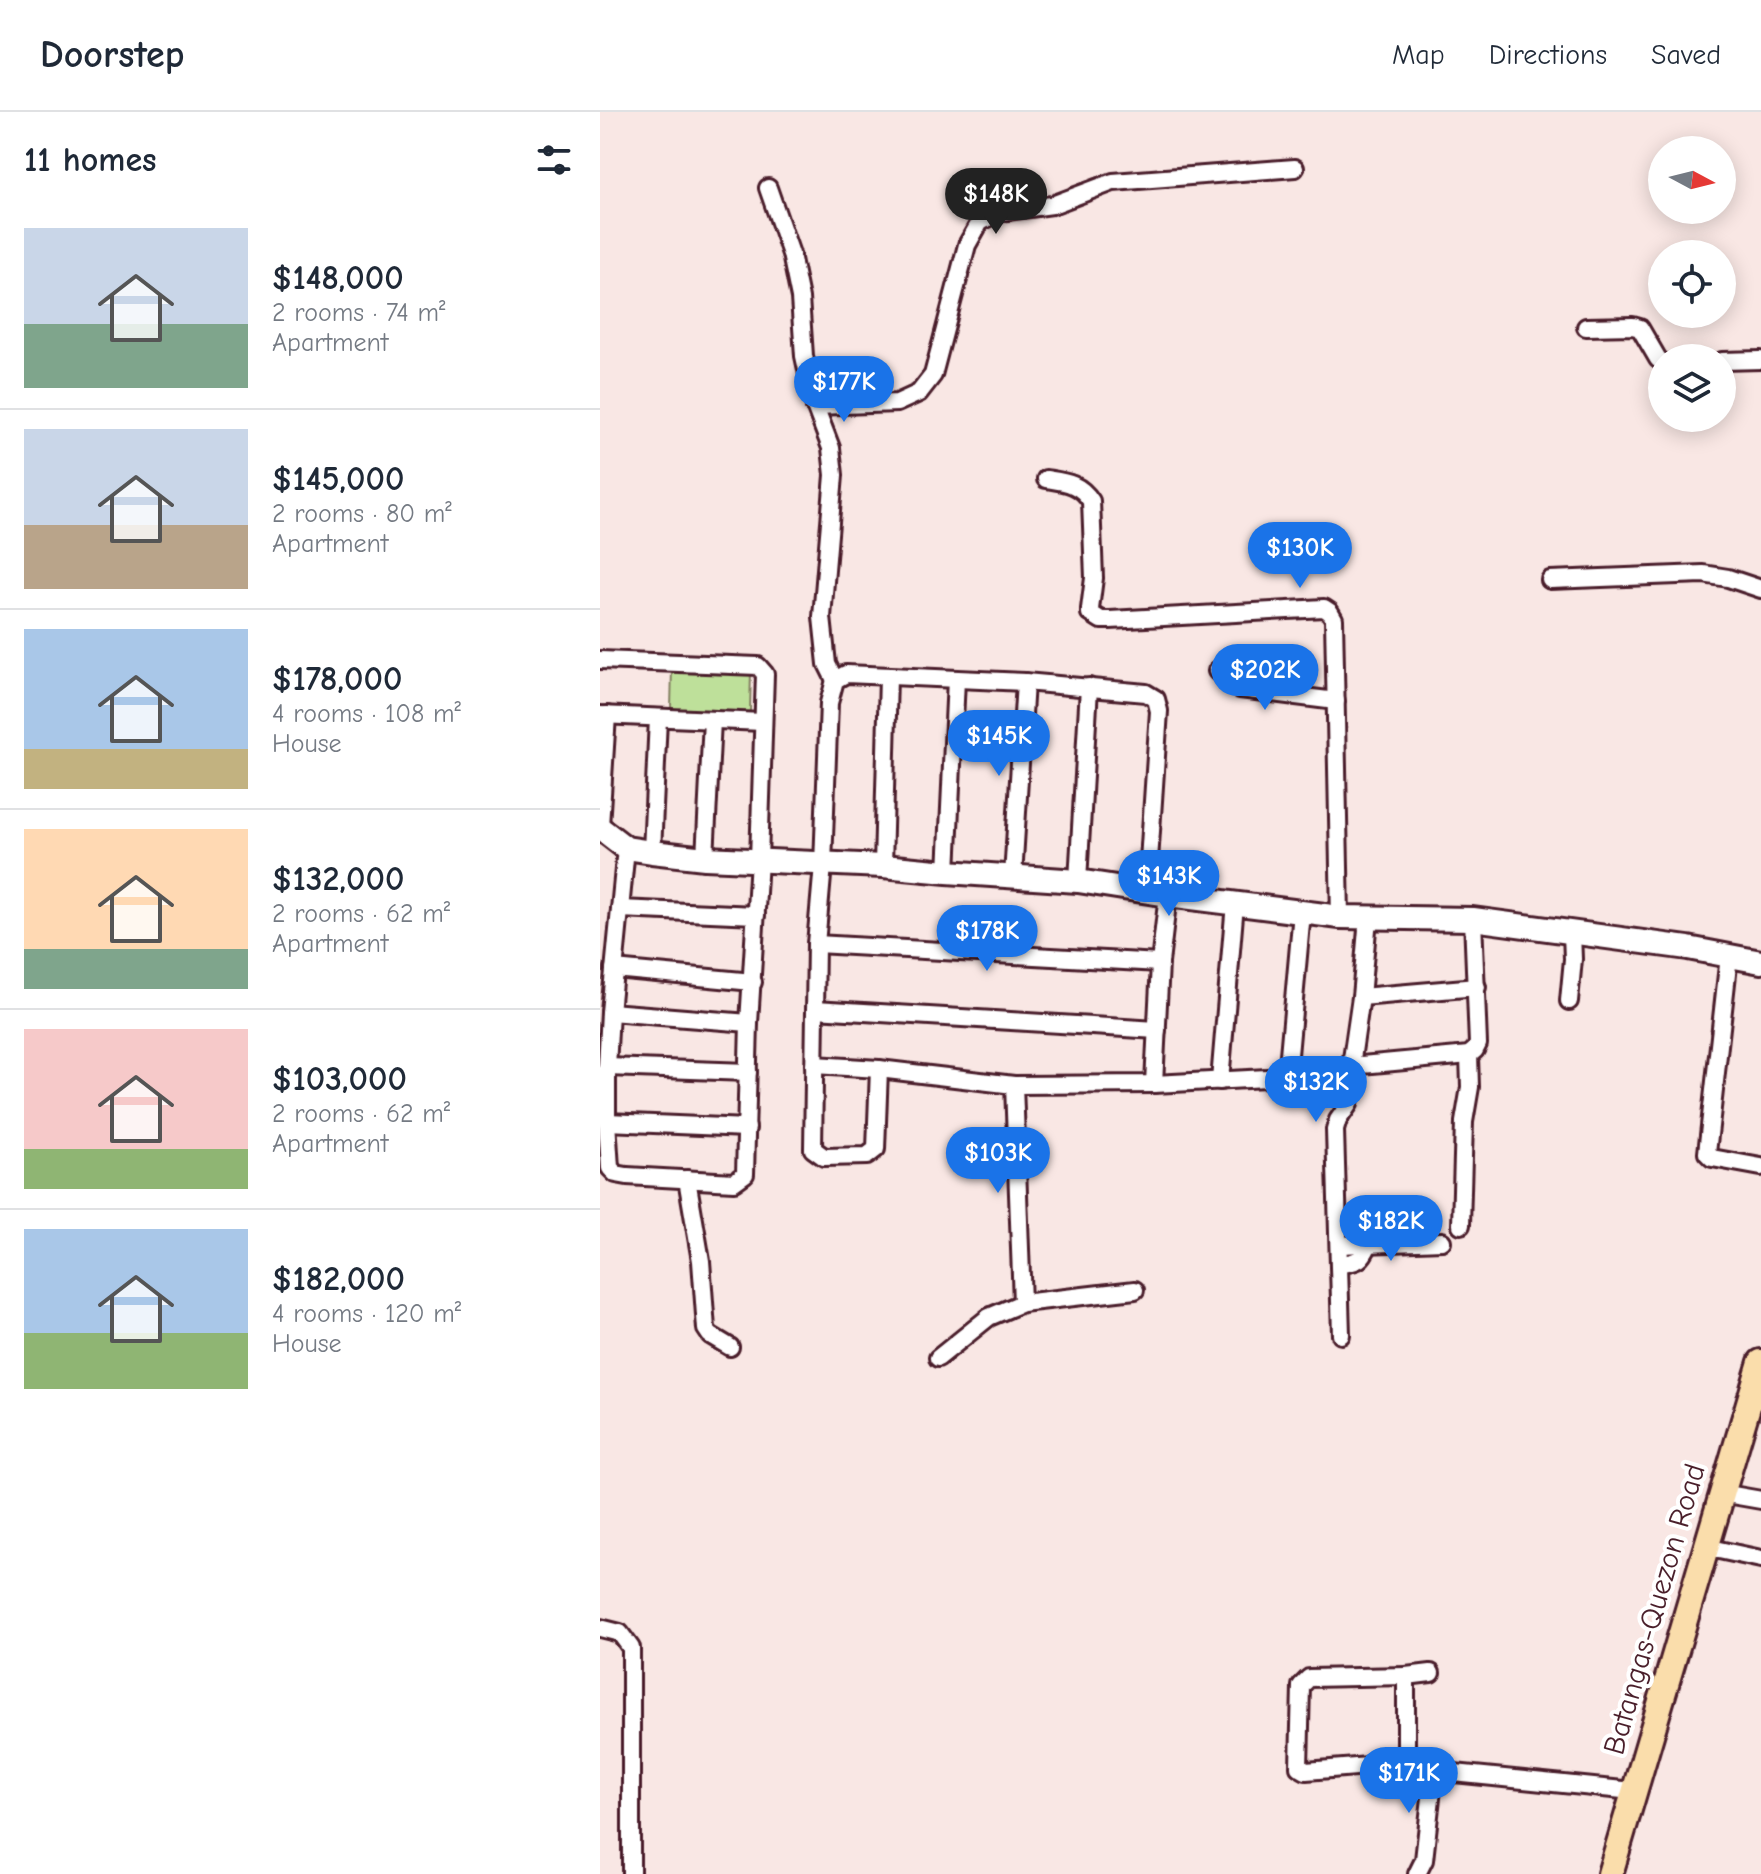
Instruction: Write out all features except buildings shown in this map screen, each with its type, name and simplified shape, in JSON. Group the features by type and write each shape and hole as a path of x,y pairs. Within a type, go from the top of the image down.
{"main road":[{"name":"Batangas-Quezon Road","path":"1610,1874 1761,1362"}],"street":[{"path":"815,406 897,403 919,393 933,375 967,245 980,222 1000,212 1052,205 1113,182 1295,168"},
{"path":"768,188 791,254 800,298 804,356 815,406 831,448 834,475 822,617 827,664 835,680 829,703 823,865 816,944 814,1065 813,1149 824,1157 867,1156 876,1149 879,1069"},
{"path":"1586,327 1633,326 1640,328 1649,344"},
{"path":"1736,361 1761,360"},
{"path":"1046,479 1073,483 1084,490 1091,501 1094,578 1090,613 1095,618 1110,620 1324,608 1330,612 1334,619 1340,917"},
{"path":"1550,580 1703,574 1761,589"},
{"path":"600,660 758,666 765,674 745,1174 734,1182 616,1174 610,1168 607,1067 626,848"},
{"path":"1217,671 1240,689 1336,701"},
{"path":"835,680 846,674 1025,682 1146,693 1156,699 1159,711 1160,963 1154,1084"},
{"path":"883,866 888,677"},
{"path":"947,872 956,679"},
{"path":"1013,877 1025,682"},
{"path":"1078,881 1089,687"},
{"path":"763,722 603,715 600,827 626,848 652,852 1078,881 1340,917 1473,919 1688,948 1761,962"},
{"path":"652,852 658,718"},
{"path":"705,858 712,720"},
{"path":"1220,1081 1235,903"},
{"path":"620,909 756,915"},
{"path":"1287,1077 1302,912"},
{"path":"1341,1335 1335,1130 1349,1104 1368,918"},
{"path":"814,1065 879,1069 1014,1085 1154,1084 1287,1077 1351,1066 1469,1055 1478,1044 1473,919"},
{"path":"1569,1001 1572,933"},
{"path":"816,944 1160,963"},
{"path":"1729,956 1707,1153 1712,1158 1761,1167"},
{"path":"614,969 753,982"},
{"path":"1361,997 1477,987"},
{"path":"815,1009 1157,1030"},
{"path":"610,1012 749,1023"},
{"path":"1461,1225 1464,1122 1470,1087 1469,1055"},
{"path":"607,1067 748,1072"},
{"path":"1014,1085 1022,1303"},
{"path":"607,1122 747,1128"},
{"path":"687,1179 701,1261 706,1329 730,1347"},
{"path":"1339,1245 1442,1241"},
{"path":"1339,1265 1359,1261 1369,1244"},
{"path":"938,1358 989,1317 1022,1303 1135,1290"},
{"path":"1721,1493 1761,1500"},
{"path":"1705,1547 1761,1559"},
{"path":"600,1628 620,1633 631,1648 631,1874"},
{"path":"1431,1673 1309,1678 1301,1686 1299,1767 1306,1771 1406,1763 1434,1771 1633,1791"},
{"path":"1406,1676 1406,1763"},
{"path":"1417,1874 1424,1860 1434,1771"}],"green space":[{"path":"672,667 751,669 750,712 671,710"}]}
